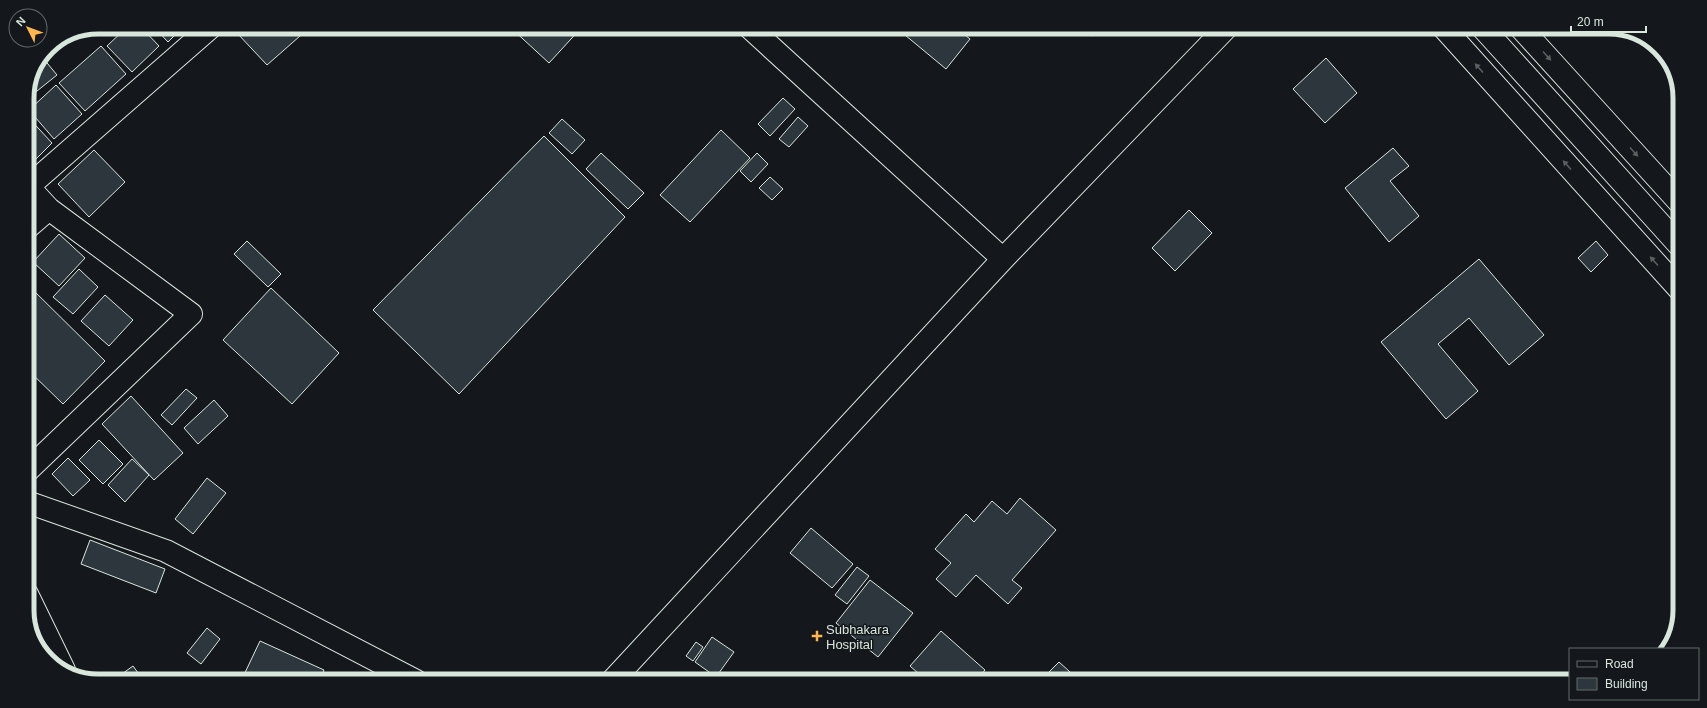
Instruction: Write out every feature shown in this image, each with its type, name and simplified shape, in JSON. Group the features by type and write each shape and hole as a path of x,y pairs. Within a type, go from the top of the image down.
{"street":[{"path":"34,181 203,34"},
{"path":"757,34 1003,259"},
{"path":"618,674 1003,259 1220,34"},
{"path":"1448,34 1673,282"},
{"path":"1488,34 1673,238"},
{"path":"1526,34 1673,195"},
{"path":"34,193 49,209 191,314 34,464"},
{"path":"34,222 49,209"},
{"path":"34,504 166,551 403,674"},
{"path":"34,608 60,661"}],"building":[{"path":"120,34 148,34 159,46 132,72 107,46"},
{"path":"161,34 176,34 168,42"},
{"path":"238,34 298,34 300,36 267,65"},
{"path":"518,34 576,34 549,63"},
{"path":"964,34 970,39 946,69 905,35"},
{"path":"101,46 126,74 85,111 59,83"},
{"path":"1326,58 1357,93 1325,123 1293,89"},
{"path":"46,61 57,75 34,93 36,81"},
{"path":"56,85 82,114 54,139 34,116 34,105"},
{"path":"783,98 795,109 770,136 758,124"},
{"path":"798,117 808,126 789,147 779,139"},
{"path":"562,119 585,140 572,154 549,133"},
{"path":"34,124 52,143 34,161"},
{"path":"721,130 750,158 690,222 660,195"},
{"path":"544,136 625,217 459,394 373,310"},
{"path":"1393,148 1409,166 1390,181 1419,216 1389,242 1345,188"},
{"path":"94,150 125,182 89,217 58,184"},
{"path":"601,153 644,193 628,209 586,169"},
{"path":"757,153 768,164 751,182 740,171"},
{"path":"770,177 783,189 772,200 759,188"},
{"path":"1189,210 1212,233 1175,271 1152,248"},
{"path":"59,234 85,258 59,286 34,263 34,261"},
{"path":"247,241 281,274 268,287 234,254"},
{"path":"1596,241 1608,255 1591,272 1578,258"},
{"path":"1479,259 1544,335 1509,365 1469,318 1438,344 1478,391 1446,419 1381,342"},
{"path":"79,269 98,287 73,314 53,297"},
{"path":"271,288 339,353 292,404 223,340"},
{"path":"34,291 105,361 63,404 34,376"},
{"path":"105,295 133,320 109,346 81,321"},
{"path":"186,389 197,398 172,425 161,415"},
{"path":"131,396 183,453 154,480 102,424"},
{"path":"214,400 228,416 198,444 184,428"},
{"path":"99,440 123,464 103,484 79,460"},
{"path":"68,458 90,480 73,496 52,474"},
{"path":"132,459 149,475 125,502 108,485"},
{"path":"207,478 226,493 193,534 175,519"},
{"path":"1020,498 1056,530 1012,580 1022,588 1008,604 976,575 956,597 936,579 951,563 935,549 966,514 974,522 992,501 1007,514"},
{"path":"811,528 853,564 832,588 790,553"},
{"path":"90,540 165,569 156,593 81,564"},
{"path":"857,567 869,576 847,604 835,595"},
{"path":"870,580 913,613 878,657 836,623"},
{"path":"207,628 220,639 201,664 187,653"},
{"path":"941,631 985,670 982,674 919,674 910,666"},
{"path":"712,637 734,652 718,674 712,674 695,662"},
{"path":"260,641 324,670 322,674 244,674"},
{"path":"696,642 703,647 693,661 686,656"},
{"path":"1059,662 1072,674 1047,674"},
{"path":"133,666 139,674 122,674"}],"place":[{"name":"Subhakara Hospital","path":"817,636"}]}
